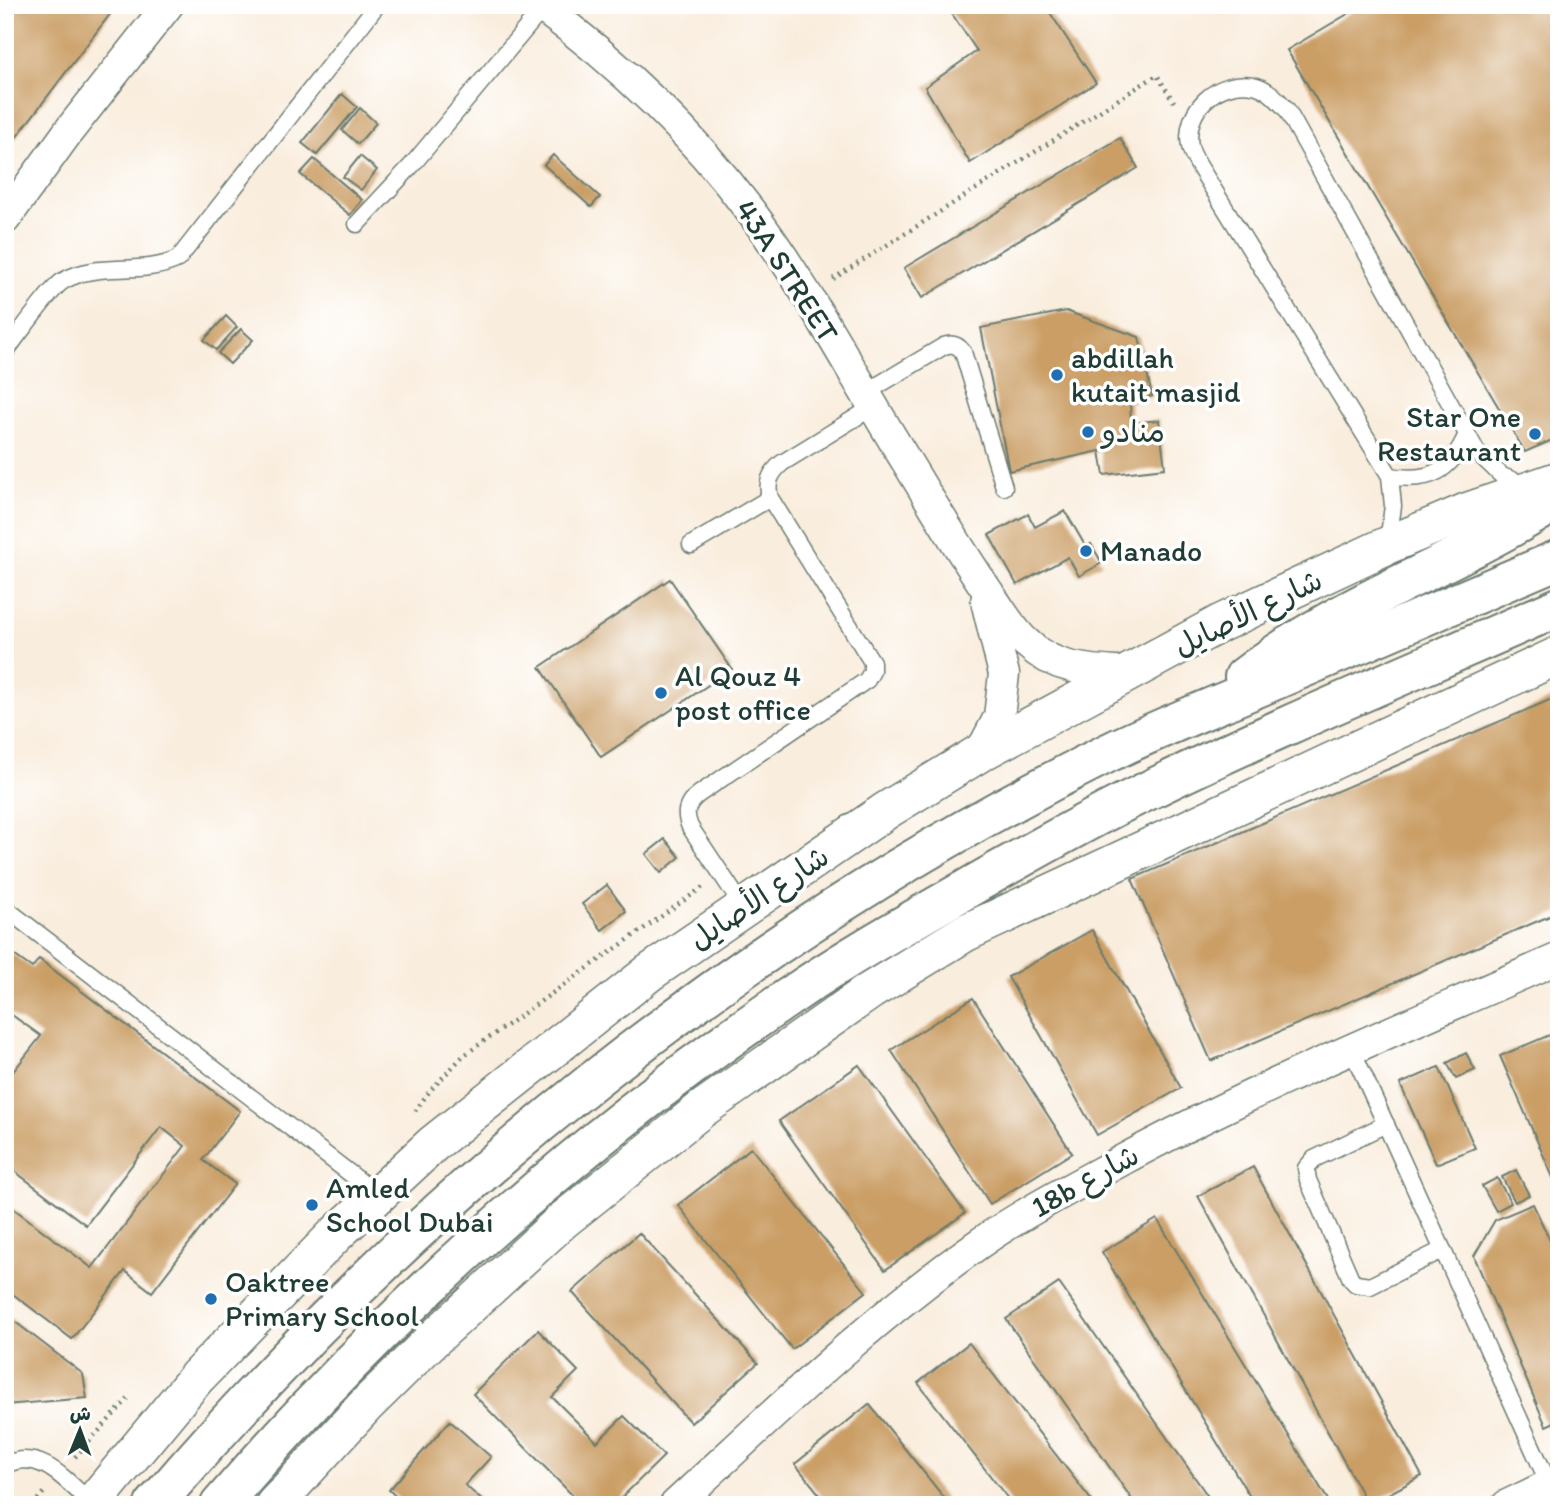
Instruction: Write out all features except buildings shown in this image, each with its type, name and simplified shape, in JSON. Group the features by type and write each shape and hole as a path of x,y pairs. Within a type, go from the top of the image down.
{"main road":[{"path":"1208,709 1259,665 1302,636 1334,617 1462,554 1550,489"},
{"path":"154,1505 262,1383 441,1207 527,1133 641,1043 755,962 880,879 1019,799 1111,751 1559,559"},
{"path":"220,1505 329,1385 410,1304 494,1227 601,1136 671,1081 789,997 914,919 1132,798 1559,607"}],"street":[{"path":"6,215 168,5"},
{"name":"43A STREET","path":"541,7 591,44 677,124 717,168 753,215 806,296 980,581 1013,628 1042,657 1060,665 1128,673"},
{"name":"شارع الأصايل","path":"92,1504 197,1377 272,1297 378,1195 433,1144 649,974 887,810 981,752 1221,623 1388,545 1466,512 1550,489"},
{"name":"43A STREET","path":"980,581 1004,674 999,718 981,752"},
{"path":"274,1505 366,1405 552,1230 702,1109 870,991 965,933 1559,655"},
{"name":"18b شارع","path":"675,1505 837,1356 909,1296 982,1241 1060,1194 1170,1134 1559,958"},
{"path":"1507,1505 1554,1482"}],"lane":[{"path":"5,352 60,282 84,272 161,267 178,259 377,5"},
{"path":"357,224 412,165 541,7"},
{"path":"1388,545 1393,506 1390,477 1199,166 1190,146 1190,126 1198,107 1213,92 1233,85 1254,85 1273,95 1287,110 1477,452 1502,476 1550,489"},
{"path":"744,908 690,827 686,808 699,794 867,680 872,671 872,662 770,498 769,478 774,470 949,344 960,347 963,352 1004,487"},
{"path":"1390,477 1409,480 1429,476 1446,467 1459,452 1467,434"},
{"path":"691,545 770,498"},
{"path":"5,908 378,1195"},
{"path":"1352,1050 1442,1250 1554,1482"},
{"path":"1386,1125 1314,1159 1306,1168 1308,1180 1351,1279 1356,1284 1370,1286 1442,1250"},
{"path":"5,1465 21,1459 37,1460 50,1467 92,1504"}],"path":[{"path":"806,296 1157,75 1190,126"}],"place":[{"name":"abdillah kutait masjid","path":"1057,375"},
{"name":"منادو","path":"1088,432"},
{"name":"Star One Restaurant","path":"1535,434"},
{"name":"Manado","path":"1086,551"},
{"name":"Al Qouz 4 post office","path":"661,693"},
{"name":"Amled School Dubai","path":"312,1205"},
{"name":"Oaktree Primary School","path":"211,1299"}]}
